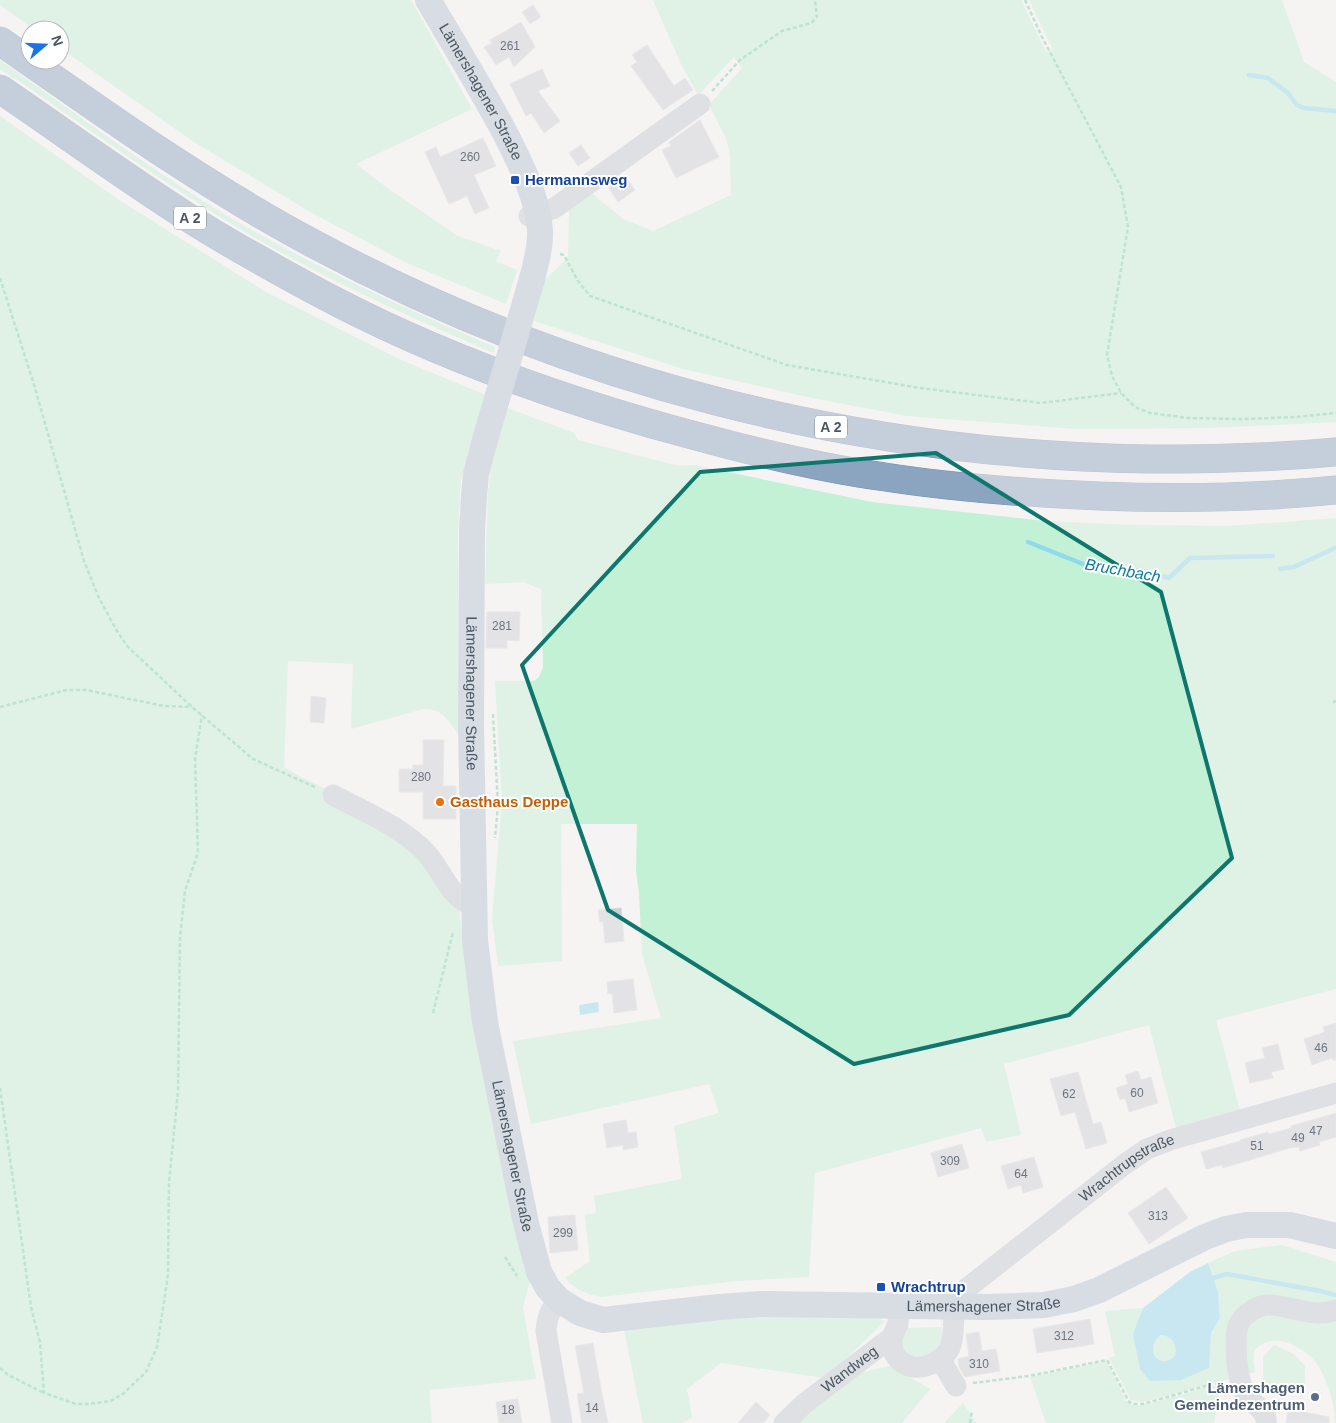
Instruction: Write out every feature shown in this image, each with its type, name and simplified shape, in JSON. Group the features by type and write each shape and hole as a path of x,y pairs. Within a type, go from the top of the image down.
{"highway":[{"name":"A 2","path":"0,40 140,139 201,179 316,246 447,309 542,347 657,386 780,417 875,436 972,449 1096,458 1192,459 1230,459 1336,452"},
{"name":"A 2","path":"0,89 136,184 193,220 316,291 391,328 508,377 623,416 776,456 884,477 1009,492 1165,498 1296,494 1336,490"}],"main road":[{"name":"Lämershagener Straße","path":"428,0 505,134 522,168 532,193 533,215 540,232 539,248 532,279 476,474 473,522 472,726 467,903 486,1022 520,1195 539,1272 548,1288 559,1300 580,1312 603,1320 762,1304 899,1306 1044,1305 1074,1298 1112,1284 1205,1236 1226,1229 1247,1225 1290,1226 1336,1236"}],"street":[{"path":"533,215 563,202 700,104"},
{"path":"333,795 378,818 415,843 467,903"},
{"name":"Wrachtrupstraße","path":"955,1306 962,1292 1146,1149 1170,1140 1336,1093"},
{"path":"559,1300 550,1310 546,1331 562,1423"},
{"path":"1266,1423 1264,1413 1244,1392 1238,1372 1238,1325 1245,1316 1255,1309 1268,1305 1318,1314 1336,1310"},
{"name":"Wandweg","path":"784,1423 805,1403 892,1337 898,1324 899,1306"},
{"path":"892,1337 891,1345 894,1354 906,1365 915,1368 924,1367 940,1359 947,1352 955,1325 955,1306"},
{"path":"940,1359 956,1386"}],"path":[{"path":"700,104 740,60 782,31 811,23 817,17 815,0"},
{"path":"1025,0 1042,37 1121,187 1128,227 1107,355 1112,376 1121,393 1135,407 1150,413 1188,418 1296,417 1336,413"},
{"path":"539,248 564,255 578,280 590,296 787,365 920,388 1041,403 1121,393"},
{"path":"0,278 35,388 84,562 99,598 117,631 128,647 192,707 253,759 333,795"},
{"path":"0,707 67,690 86,690 164,706 192,707"},
{"path":"0,1368 8,1375 44,1393 76,1404 90,1404 111,1401 124,1393 146,1372 157,1346 168,1275 169,1183 178,1091 180,937 185,891 198,853 195,759 202,715"},
{"path":"433,1013 467,903"},
{"path":"0,1088 31,1307 40,1342 44,1393"},
{"path":"956,1386 1029,1376 1107,1360 1127,1398 1134,1404 1143,1404 1220,1384 1232,1398 1244,1392"},
{"path":"970,1423 972,1410"}],"highlighted area":[{"path":"936,453 1161,592 1232,858 1069,1015 854,1064 608,910 522,665 700,472"}],"green space":[{"path":"0,0 411,0 472,109 356,164 458,236 501,251 496,261 517,270 506,304 407,263 312,213 194,142 70,55 70,20 21,20 0,5"},
{"path":"653,0 1021,0 1046,52 1053,50 1029,0 1282,0 1304,62 1336,82 1336,422 1211,428 1077,429 907,416 812,398 683,369 534,321 543,282 568,257 569,206 589,191 623,219 653,231 731,195 730,155 726,138 709,105 742,68 734,57 698,95 681,64"},
{"path":"0,60 154,169 250,229 310,262 371,292 495,347 494,353 368,297 306,266 245,232 158,177 14,79 0,69"},
{"path":"0,116 119,200 266,292 401,360 486,395 461,479 458,529 458,734 444,716 430,709 423,709 351,729 353,664 288,661 284,767 427,838 456,882 466,970 530,1280 523,1308 536,1379 429,1390 432,1423 0,1423"},
{"path":"507,408 574,433 578,440 679,466 694,465 872,502 1045,521 1134,525 1230,526 1336,518 1336,989 1216,1020 1240,1110 1176,1128 1149,1025 1004,1064 1021,1135 986,1142 981,1128 815,1173 809,1277 736,1281 601,1297 581,1291 573,1286 565,1278 590,1261 585,1215 596,1213 594,1196 682,1179 674,1126 719,1113 709,1084 531,1124 513,1041 661,1018 642,954 636,871 637,824 561,824 562,961 498,966 492,919 502,801 495,681 534,681 539,677 543,667 541,589 523,582 485,584 488,492 491,469"},
{"path":"1282,1245 1336,1262 1336,1423 1329,1389 1317,1364 1302,1350 1281,1341 1267,1342 1256,1349 1253,1357 1255,1372 1143,1402 1131,1400 1109,1358 1115,1356 1105,1311 1143,1308 1133,1334 1140,1369 1209,1368 1211,1333 1220,1318 1218,1292 1208,1263 1235,1251"},
{"path":"770,1317 876,1318 885,1321 826,1378 721,1363 687,1389 692,1418 682,1423 643,1423 624,1330 727,1319"},
{"path":"941,1327 943,1338 941,1342 935,1350 922,1359 902,1352 902,1331 906,1328"},
{"path":"1161,1335 1169,1337 1175,1345 1175,1356 1169,1360 1158,1360 1153,1351 1156,1340"},
{"path":"1274,1345 1294,1354 1305,1366 1305,1383 1288,1392 1263,1383 1263,1357"},
{"path":"1104,1362 1108,1364 1126,1401 1137,1406 1212,1386 1219,1386 1214,1423 1046,1423 1030,1377"},
{"path":"888,1366 930,1389 902,1423 797,1423 850,1376"},
{"path":"963,1403 976,1423 944,1423"}],"water":[{"path":"598,1002 599,1012 580,1015 579,1005"},
{"path":"1208,1263 1218,1292 1220,1318 1211,1333 1209,1368 1181,1380 1150,1381 1140,1369 1133,1334 1143,1308 1190,1272","holes":["1161,1335 1169,1337 1175,1345 1175,1356 1163,1361 1158,1360 1155,1356 1153,1346"]}],"building":[{"path":"533,5 541,17 530,24 522,12"},
{"path":"521,22 535,47 514,67 509,57 496,65 484,47 492,43 490,40"},
{"path":"647,45 674,86 685,78 693,90 663,110 631,66 637,62 632,55"},
{"path":"542,69 550,86 538,91 560,121 544,133 531,113 526,116 510,84"},
{"path":"700,120 719,157 676,178 662,150 671,146 669,142"},
{"path":"483,138 496,166 474,175 489,208 475,214 467,196 449,204 425,152 436,147 440,157"},
{"path":"581,145 590,158 578,166 569,153"},
{"path":"625,175 635,190 618,202 608,187"},
{"path":"487,612 520,612 519,641 507,640 507,648 486,648"},
{"path":"311,696 326,698 324,723 310,722"},
{"path":"423,740 444,740 443,786 456,786 456,819 423,819 423,792 399,792 399,769 413,769 413,765 423,765"},
{"path":"621,908 624,941 605,943 603,922 600,922 598,910"},
{"path":"633,979 637,1010 614,1013 612,994 608,994 607,982"},
{"path":"1336,1023 1336,1060 1332,1058 1312,1065 1304,1039 1325,1032 1323,1027"},
{"path":"1278,1044 1284,1069 1271,1072 1273,1078 1250,1083 1245,1063 1265,1058 1262,1048"},
{"path":"1138,1071 1141,1080 1151,1077 1158,1103 1129,1112 1125,1098 1120,1100 1116,1088 1128,1084 1125,1075"},
{"path":"1078,1072 1093,1124 1101,1122 1107,1143 1086,1149 1075,1112 1061,1116 1050,1079"},
{"path":"1336,1113 1336,1137 1319,1142 1320,1145 1300,1151 1299,1147 1290,1148 1223,1168 1222,1165 1206,1169 1201,1152 1268,1132 1269,1134 1291,1128 1291,1126"},
{"path":"626,1120 628,1133 636,1132 638,1147 623,1150 623,1145 607,1148 603,1124"},
{"path":"962,1144 969,1168 938,1177 931,1153"},
{"path":"1034,1157 1043,1187 1023,1193 1021,1185 1008,1189 1001,1166"},
{"path":"1166,1187 1188,1218 1149,1244 1128,1213"},
{"path":"575,1215 578,1250 550,1253 548,1217"},
{"path":"1090,1319 1094,1344 1037,1353 1033,1329"},
{"path":"979,1332 982,1351 996,1349 1000,1371 965,1377 959,1367 958,1359 969,1356 966,1334"},
{"path":"593,1343 608,1423 582,1423 577,1394 584,1393 575,1346"},
{"path":"518,1399 522,1423 499,1423 496,1402"},
{"path":"756,1402 770,1415 763,1423 738,1423"},
{"path":"1288,1409 1329,1417 1329,1423 1286,1423"}],"waterway":[{"path":"1249,75 1268,78 1288,93 1297,105 1304,108 1336,111"},
{"name":"Bruchbach","path":"1028,542 1088,566 1111,571 1139,570 1169,578 1190,558 1273,556"},
{"name":"Bruchbach","path":"1280,569 1294,567 1335,548"},
{"path":"1210,1282 1213,1278 1227,1274 1335,1295"}],"place":[{"name":"Hermannsweg","path":"515,180"},
{"name":"Gasthaus Deppe","path":"440,802"},
{"name":"Wrachtrup","path":"881,1287"},
{"name":"Lämershagen Gemeindezentrum","path":"1315,1397"}]}
